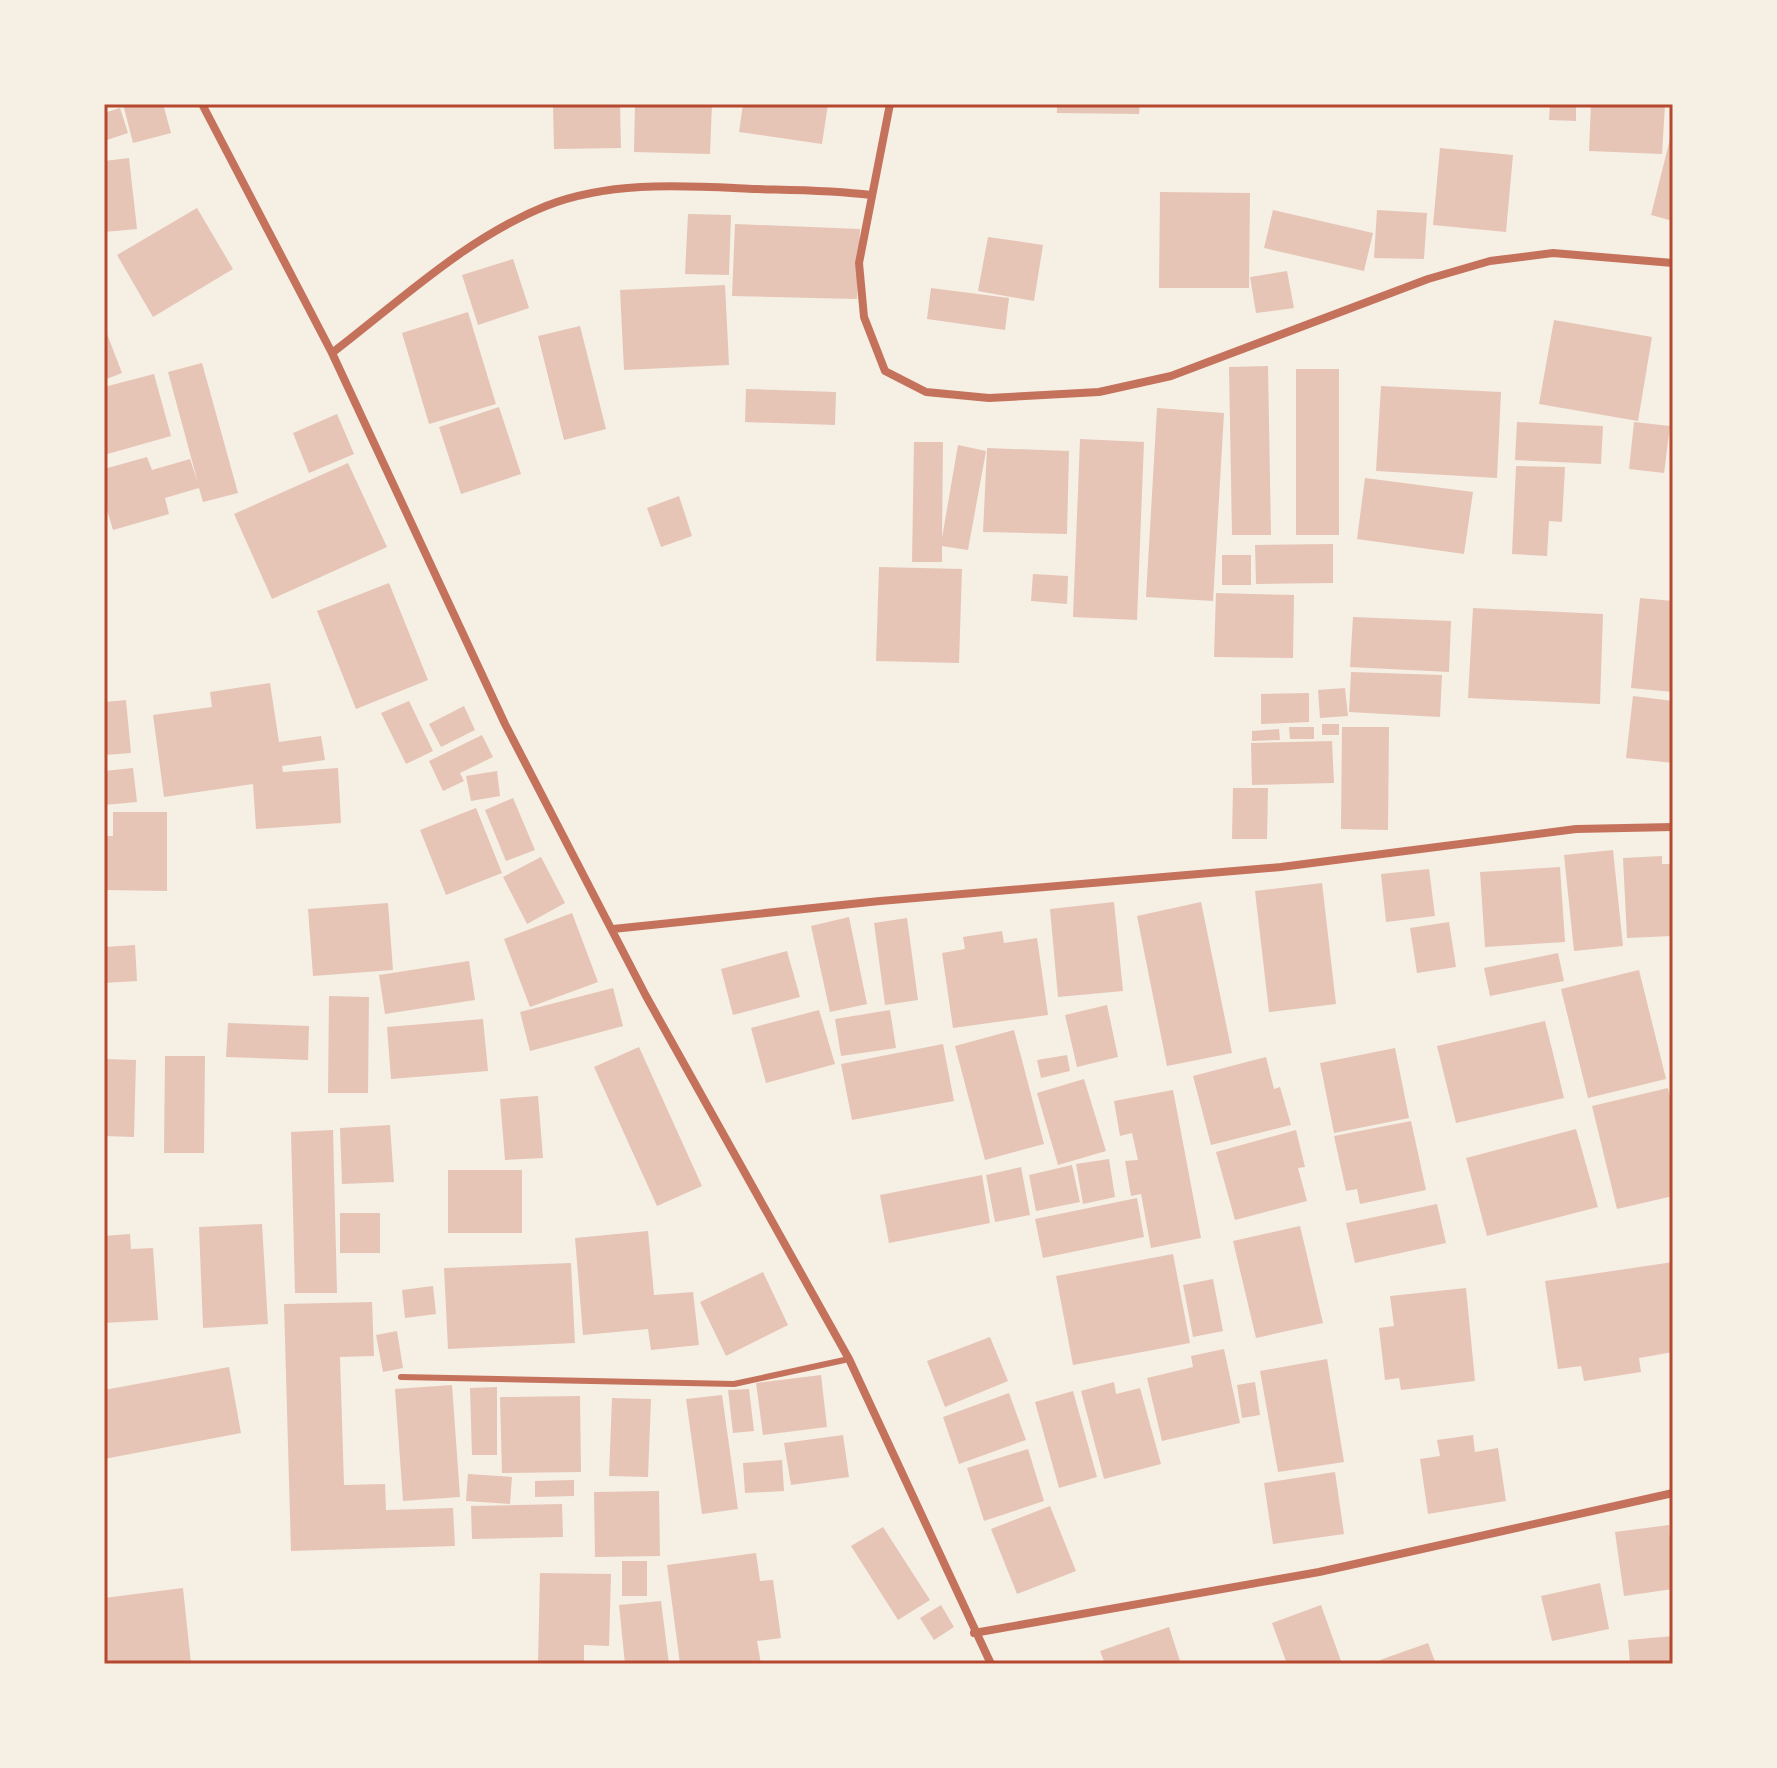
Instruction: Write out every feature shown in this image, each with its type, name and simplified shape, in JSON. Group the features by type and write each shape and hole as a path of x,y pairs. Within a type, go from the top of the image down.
{"street":[{"path":"202,104 332,353 505,724 613,929 849,1359 991,1664"},
{"path":"890,104 859,263 864,317 885,371 926,392 989,398 1099,392 1171,376 1428,279 1490,261 1553,253 1673,263"},
{"path":"332,353 457,255 547,206 594,192 676,185 814,188 871,195"},
{"path":"613,929 880,901 1281,867 1576,829 1673,827"},
{"path":"974,1633 1319,1572 1673,1493"}],"lane":[{"path":"401,1377 734,1384 849,1359"}],"building":[{"path":"123,104 163,104 171,133 133,143"},
{"path":"553,104 620,104 621,148 554,149"},
{"path":"635,104 712,104 710,154 634,152"},
{"path":"743,104 828,104 822,144 739,132"},
{"path":"1057,104 1140,104 1139,114 1057,113"},
{"path":"1550,104 1576,104 1576,121 1549,120"},
{"path":"1591,104 1665,104 1662,154 1589,151"},
{"path":"120,108 128,133 104,141 104,113"},
{"path":"1673,131 1673,221 1651,215"},
{"path":"1440,148 1513,155 1506,232 1433,225"},
{"path":"129,158 137,229 104,232 104,161"},
{"path":"1160,192 1250,193 1249,288 1159,288"},
{"path":"197,208 233,269 153,317 117,255"},
{"path":"1273,210 1373,233 1364,271 1264,248"},
{"path":"1377,210 1427,213 1424,259 1374,258"},
{"path":"688,214 731,215 729,275 685,274"},
{"path":"735,224 860,229 857,299 732,296"},
{"path":"988,237 1043,245 1034,301 978,291"},
{"path":"513,259 529,308 478,325 462,275"},
{"path":"1287,271 1294,308 1256,313 1250,277"},
{"path":"725,285 729,365 624,370 620,290"},
{"path":"931,288 1009,298 1005,330 927,319"},
{"path":"468,312 496,404 429,424 402,333"},
{"path":"1554,320 1652,337 1638,421 1539,404"},
{"path":"104,326 122,373 104,380"},
{"path":"580,326 606,429 564,440 538,336"},
{"path":"202,363 238,493 203,502 199,488 165,498 169,514 113,530 104,500 104,469 147,457 152,470 190,459 198,483 168,372"},
{"path":"1268,366 1271,535 1232,535 1229,367"},
{"path":"1296,369 1339,369 1339,535 1296,535"},
{"path":"154,374 171,436 104,455 104,387"},
{"path":"1381,386 1501,392 1497,478 1376,471"},
{"path":"746,389 836,392 835,425 745,422"},
{"path":"499,407 521,474 461,494 439,427"},
{"path":"1157,408 1224,413 1213,601 1146,597"},
{"path":"337,414 354,454 309,473 293,433"},
{"path":"1517,422 1603,426 1601,464 1515,460"},
{"path":"1634,422 1670,426 1664,473 1629,469"},
{"path":"1080,439 1144,442 1137,620 1073,617"},
{"path":"914,442 943,442 942,538 958,445 986,451 968,550 942,546 942,562 912,562"},
{"path":"987,448 1069,451 1067,534 983,532"},
{"path":"348,463 387,547 272,599 234,514"},
{"path":"1516,466 1565,467 1562,522 1549,521 1547,556 1512,554"},
{"path":"1365,478 1473,492 1464,554 1357,539"},
{"path":"679,496 692,536 661,547 647,508"},
{"path":"1333,544 1333,583 1256,584 1255,545"},
{"path":"1222,555 1251,555 1251,585 1222,585"},
{"path":"879,567 962,569 959,663 876,661"},
{"path":"1033,574 1068,576 1067,604 1031,601"},
{"path":"389,583 428,680 356,709 317,611"},
{"path":"1216,593 1294,595 1293,658 1214,657"},
{"path":"1640,598 1673,601 1673,692 1631,688"},
{"path":"1473,608 1603,614 1600,704 1468,698"},
{"path":"1353,617 1451,621 1449,672 1350,667"},
{"path":"1351,672 1442,675 1440,717 1349,712"},
{"path":"270,683 279,742 321,736 325,760 282,766 283,772 338,768 341,823 256,829 253,784 164,797 153,715 212,707 210,692"},
{"path":"1345,688 1348,716 1320,718 1318,690"},
{"path":"1309,693 1309,722 1261,724 1261,694"},
{"path":"1633,696 1673,701 1673,763 1626,758"},
{"path":"126,700 131,753 104,755 104,702"},
{"path":"409,701 433,751 406,764 381,713"},
{"path":"464,706 475,730 441,747 429,724"},
{"path":"1322,724 1339,724 1339,735 1322,735"},
{"path":"1289,727 1314,727 1314,739 1290,739"},
{"path":"1342,727 1389,727 1388,830 1341,829"},
{"path":"1279,729 1280,740 1252,741 1252,731"},
{"path":"482,735 493,757 460,773 464,781 443,791 429,761"},
{"path":"1332,741 1334,783 1252,785 1251,743"},
{"path":"133,768 137,802 104,805 104,771"},
{"path":"497,771 500,796 471,801 466,776"},
{"path":"1233,788 1268,788 1267,839 1232,839"},
{"path":"513,798 535,850 506,861 485,810"},
{"path":"476,808 502,873 446,895 420,830"},
{"path":"113,812 167,812 167,891 104,890 104,836 113,836"},
{"path":"1613,850 1623,946 1574,951 1564,855"},
{"path":"1662,856 1662,864 1673,864 1673,936 1627,938 1623,858"},
{"path":"541,857 565,903 527,924 503,877"},
{"path":"1560,867 1565,942 1485,947 1480,872"},
{"path":"1429,869 1435,916 1386,922 1381,874"},
{"path":"1322,883 1336,1004 1269,1012 1255,891"},
{"path":"1114,902 1123,991 1058,997 1050,909"},
{"path":"1201,902 1232,1053 1167,1066 1137,916"},
{"path":"388,903 393,970 313,976 308,909"},
{"path":"572,913 598,982 530,1007 504,939"},
{"path":"849,917 867,1004 830,1012 811,926"},
{"path":"907,918 918,1000 885,1005 874,923"},
{"path":"1449,922 1456,967 1417,973 1410,928"},
{"path":"1002,931 1004,943 1037,938 1048,1015 953,1028 942,953 965,949 963,937"},
{"path":"135,945 137,981 104,983 104,947"},
{"path":"787,951 800,997 733,1015 721,969"},
{"path":"1558,953 1564,981 1490,996 1484,968"},
{"path":"469,961 475,1000 385,1014 379,975"},
{"path":"1639,970 1666,1079 1588,1098 1561,989"},
{"path":"613,988 623,1026 530,1051 520,1012"},
{"path":"329,996 369,997 368,1093 328,1093"},
{"path":"1107,1005 1118,1057 1077,1067 1065,1015"},
{"path":"819,1010 835,1064 766,1083 751,1028"},
{"path":"890,1010 896,1048 841,1056 835,1019"},
{"path":"483,1019 488,1071 391,1079 387,1027"},
{"path":"1545,1021 1564,1098 1456,1123 1437,1046"},
{"path":"228,1023 309,1026 308,1060 226,1057"},
{"path":"1014,1030 1044,1144 985,1160 955,1046"},
{"path":"943,1044 954,1101 852,1120 841,1064"},
{"path":"639,1047 702,1186 657,1206 594,1067"},
{"path":"1395,1048 1409,1118 1334,1133 1320,1063"},
{"path":"1067,1055 1070,1071 1041,1078 1037,1060"},
{"path":"165,1056 205,1056 204,1153 164,1153"},
{"path":"1266,1057 1274,1089 1280,1087 1291,1125 1211,1145 1193,1076"},
{"path":"104,1059 136,1060 134,1137 104,1136"},
{"path":"1084,1079 1106,1151 1058,1165 1037,1093"},
{"path":"1668,1088 1673,1111 1673,1196 1617,1209 1592,1106"},
{"path":"1173,1090 1201,1238 1151,1248 1141,1194 1131,1196 1125,1161 1138,1160 1132,1133 1120,1136 1114,1101"},
{"path":"538,1096 543,1158 505,1160 500,1099"},
{"path":"1411,1121 1426,1190 1360,1204 1357,1189 1346,1191 1334,1136"},
{"path":"390,1125 394,1182 342,1184 340,1128"},
{"path":"1576,1129 1598,1207 1487,1236 1466,1158"},
{"path":"333,1130 337,1293 295,1293 291,1132"},
{"path":"1296,1130 1305,1167 1298,1168 1307,1201 1235,1220 1216,1152"},
{"path":"1109,1159 1115,1197 1083,1204 1076,1164"},
{"path":"1072,1165 1080,1202 1036,1211 1029,1175"},
{"path":"1021,1167 1030,1215 995,1222 986,1175"},
{"path":"448,1170 522,1170 522,1233 448,1233"},
{"path":"982,1175 990,1223 889,1243 880,1195"},
{"path":"1137,1198 1144,1237 1043,1258 1035,1219"},
{"path":"1437,1204 1446,1243 1355,1263 1346,1223"},
{"path":"340,1213 380,1213 380,1253 340,1253"},
{"path":"262,1224 268,1324 203,1328 199,1227"},
{"path":"1300,1226 1323,1323 1256,1338 1233,1241"},
{"path":"648,1231 654,1295 693,1292 699,1345 651,1350 648,1329 583,1335 575,1238"},
{"path":"130,1234 131,1249 153,1248 158,1320 104,1323 104,1236"},
{"path":"1173,1254 1190,1343 1073,1365 1056,1276"},
{"path":"1673,1262 1673,1352 1639,1358 1641,1372 1584,1381 1581,1366 1558,1369 1545,1281"},
{"path":"571,1263 575,1343 448,1349 444,1268"},
{"path":"763,1272 788,1325 726,1356 700,1302"},
{"path":"1213,1279 1223,1331 1193,1337 1183,1285"},
{"path":"433,1286 436,1314 405,1318 402,1290"},
{"path":"1466,1288 1475,1381 1401,1390 1399,1378 1385,1380 1379,1328 1394,1326 1390,1296"},
{"path":"372,1302 374,1356 340,1357 344,1485 385,1484 386,1510 453,1508 455,1546 291,1551 284,1304"},
{"path":"397,1331 403,1368 383,1372 376,1335"},
{"path":"990,1337 1008,1381 945,1407 927,1361"},
{"path":"1224,1349 1240,1423 1162,1441 1147,1378 1193,1367 1191,1356"},
{"path":"1327,1359 1344,1462 1278,1472 1260,1371"},
{"path":"229,1367 241,1433 104,1459 104,1390"},
{"path":"821,1375 827,1427 763,1435 756,1383"},
{"path":"1114,1382 1116,1394 1140,1388 1161,1464 1104,1479 1081,1391"},
{"path":"1255,1382 1260,1415 1242,1418 1237,1385"},
{"path":"452,1385 460,1497 403,1501 395,1389"},
{"path":"497,1387 497,1455 472,1455 470,1388"},
{"path":"749,1389 754,1431 733,1433 728,1390"},
{"path":"1073,1391 1097,1477 1059,1488 1035,1402"},
{"path":"1009,1393 1026,1440 959,1464 943,1417"},
{"path":"722,1395 738,1509 702,1514 686,1399"},
{"path":"580,1396 581,1472 502,1473 500,1397"},
{"path":"612,1398 651,1399 648,1477 609,1476"},
{"path":"843,1435 849,1477 791,1485 784,1443"},
{"path":"1473,1435 1475,1452 1498,1448 1506,1501 1428,1514 1420,1459 1440,1456 1437,1440"},
{"path":"1028,1449 1044,1501 984,1521 967,1468"},
{"path":"782,1460 784,1491 745,1493 743,1463"},
{"path":"1335,1472 1344,1534 1273,1544 1264,1483"},
{"path":"468,1474 512,1477 510,1504 466,1501"},
{"path":"574,1480 574,1496 535,1497 535,1481"},
{"path":"659,1491 660,1556 595,1557 594,1492"},
{"path":"562,1504 563,1537 472,1539 471,1506"},
{"path":"1050,1506 1076,1571 1017,1594 991,1529"},
{"path":"1669,1525 1673,1589 1624,1596 1615,1532"},
{"path":"883,1527 930,1600 898,1620 851,1546"},
{"path":"756,1553 760,1581 773,1580 781,1638 757,1641 761,1664 680,1664 667,1565"},
{"path":"622,1561 647,1561 647,1596 622,1596"},
{"path":"540,1573 611,1574 609,1646 584,1645 584,1664 538,1664"},
{"path":"1600,1583 1609,1629 1552,1641 1541,1596"},
{"path":"183,1588 191,1664 104,1664 104,1598"},
{"path":"661,1601 669,1664 625,1664 619,1605"},
{"path":"941,1605 954,1627 934,1640 920,1618"},
{"path":"1321,1605 1342,1664 1287,1664 1272,1623"},
{"path":"1169,1627 1181,1664 1105,1664 1100,1651"},
{"path":"1673,1636 1673,1664 1630,1664 1628,1640"},
{"path":"1428,1643 1436,1664 1381,1664 1380,1660"}]}
